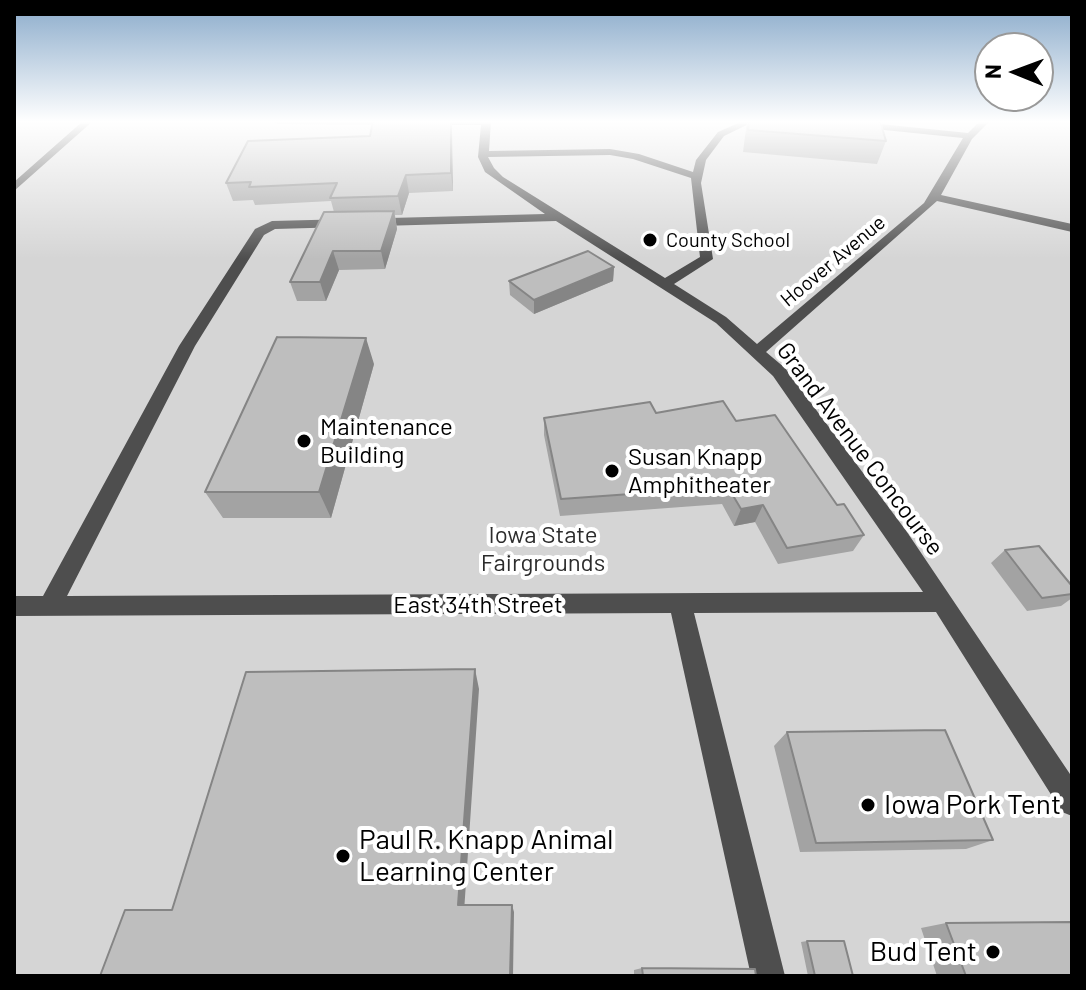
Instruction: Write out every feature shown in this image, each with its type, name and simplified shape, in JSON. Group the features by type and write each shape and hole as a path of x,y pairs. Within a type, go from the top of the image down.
{"lane":[{"path":"14,188 37,167"},
{"name":"Grand Avenue Concourse","path":"488,167 499,179 721,320 779,372 900,538 1072,802"},
{"path":"669,167 695,176"},
{"path":"665,284 706,259 695,176 699,167"},
{"name":"Hoover Avenue","path":"758,351 929,205 952,167"},
{"path":"934,197 1072,228"},
{"path":"49,607 187,346 259,232 272,225 560,217"},
{"name":"East 34th Street","path":"14,606 942,602"},
{"path":"680,604 768,976"}],"green space":[{"name":"Iowa State Fairgrounds","path":"14,167 1072,167 1072,976 14,976"}],"building":[{"path":"234,167 451,167 451,173 406,175 398,196 330,198 337,183 249,187 251,182 226,183"},
{"path":"394,211 381,251 333,251 320,282 290,282 324,212"},
{"path":"588,251 614,267 534,300 509,281"},
{"name":"Maintenance Building","path":"277,337 366,338 319,492 205,492"},
{"path":"723,401 736,421 775,415 837,505 844,504 864,535 787,548 763,505 741,509 728,487 561,499 544,418 650,402 656,413"},
{"path":"1039,546 1072,586 1072,594 1042,598 1005,550"},
{"name":"Paul R. Knapp Animal Learning Center","path":"475,669 458,905 512,905 510,976 100,976 125,910 172,910 246,672"},
{"name":"Iowa Pork Tent","path":"945,730 993,840 816,843 787,732"},
{"name":"Bud Tent","path":"1072,922 1072,976 966,976 946,923"},
{"path":"807,941 844,941 853,976 815,976"},
{"path":"642,968 755,969 756,976 643,976"}],"place":[{"name":"County School","path":"650,240"},
{"name":"Maintenance Building","path":"304,441"},
{"name":"Susan Knapp Amphitheater","path":"612,471"},
{"name":"Iowa Pork Tent","path":"868,805"},
{"name":"Paul R. Knapp Animal Learning Center","path":"343,856"},
{"name":"Bud Tent","path":"993,952"}]}
